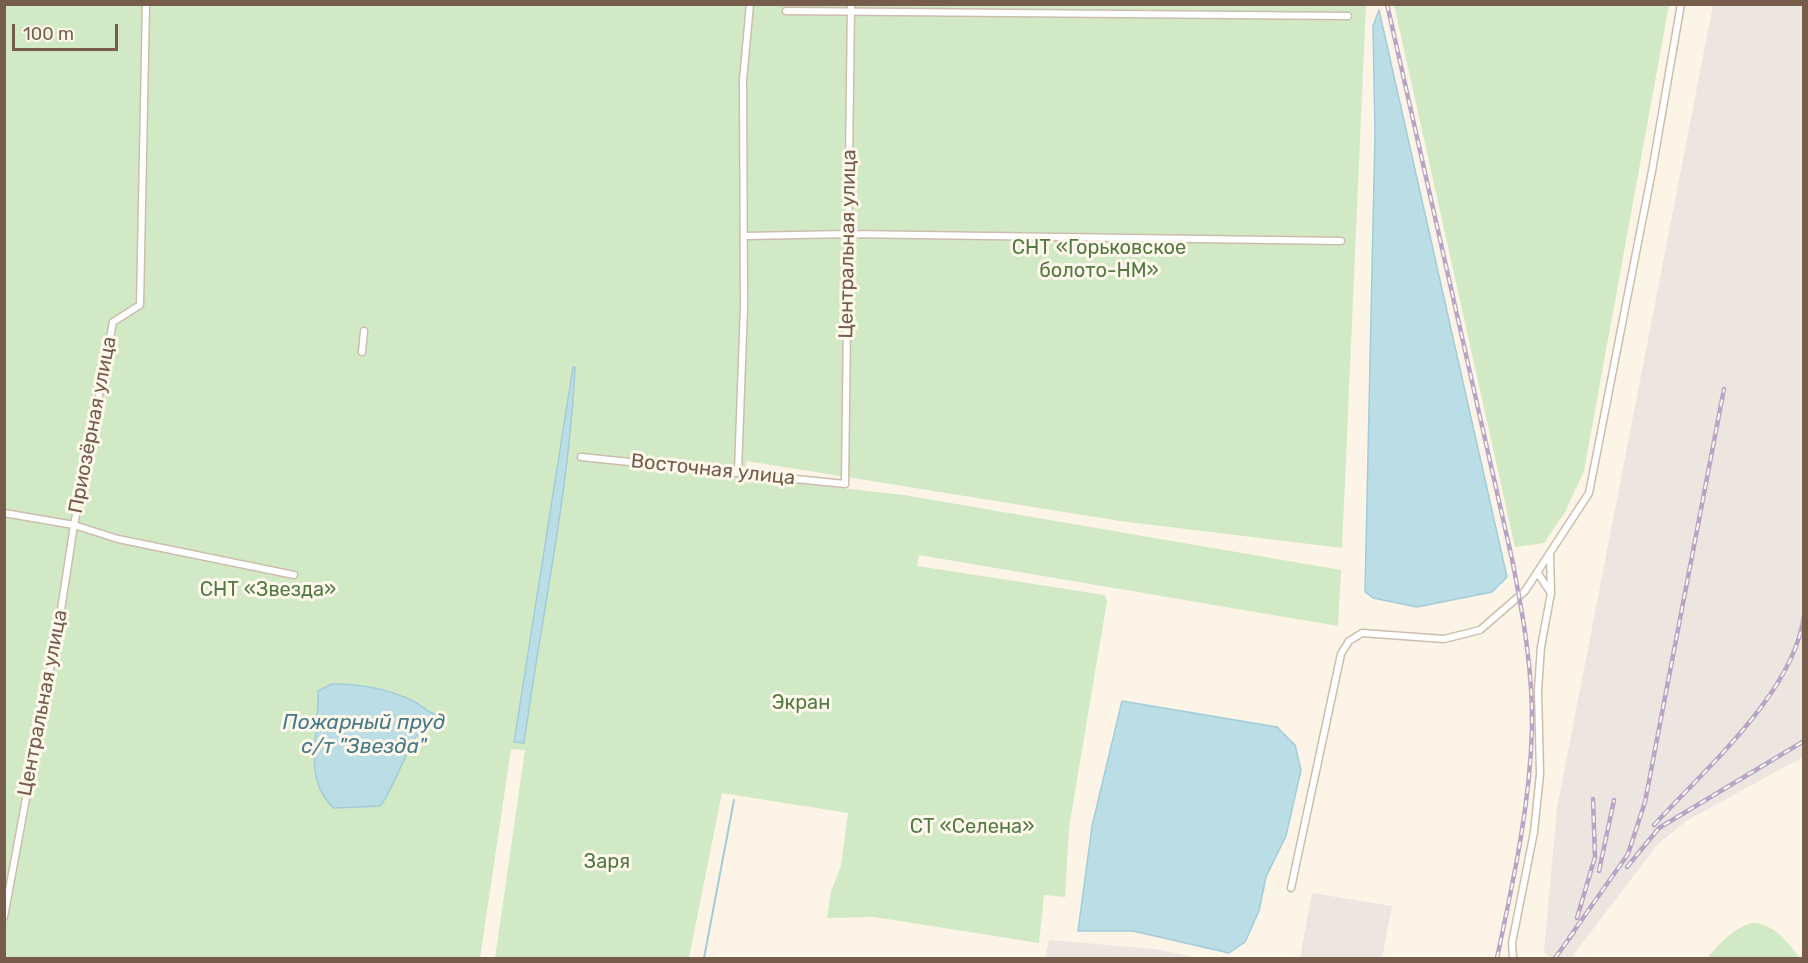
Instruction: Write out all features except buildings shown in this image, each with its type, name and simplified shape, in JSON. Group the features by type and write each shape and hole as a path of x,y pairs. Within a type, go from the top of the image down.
{"street":[{"name":"Приозёрная улица","path":"146,4 140,305 113,322 74,525 118,539 294,575"},
{"path":"738,472 745,236 743,102 750,4"},
{"path":"1291,888 1341,654 1349,641 1362,633 1374,632 1432,639 1470,634 1512,604 1538,572 1589,493 1598,462 1681,4"},
{"path":"786,11 851,8 1275,18 1348,16"},
{"name":"Центральная улица","path":"844,484 851,8"},
{"path":"745,236 848,234 1341,241"},
{"path":"362,352 364,331"},
{"name":"Восточная улица","path":"581,457 844,484"},
{"path":"4,513 74,525"},
{"name":"Центральная улица","path":"4,917 61,610 74,525"},
{"path":"1513,958 1512,943 1534,832 1540,774 1538,690 1541,647 1551,593 1550,554"},
{"path":"1538,572 1551,593"}],"shaded area":[{"path":"1713,5 1803,5 1803,757 1686,821 1657,845 1571,958 1551,958 1544,952 1557,808"},
{"path":"1312,893 1392,906 1382,958 1300,958"},
{"path":"1049,940 1155,949 1200,958 1045,958"}],"green space":[{"path":"5,5 1366,5 1342,548 1120,521 747,461 744,477 904,495 1341,570 1338,626 919,555 917,566 1105,595 1107,601 1069,828 1065,897 1044,895 1039,943 874,917 827,918 831,891 841,866 848,813 722,793 689,958 495,958 525,750 511,749 480,958 5,958"},
{"path":"1394,5 1669,5 1584,471 1565,512 1544,543 1515,547"},
{"path":"1752,923 1767,926 1773,930 1800,958 1707,958 1732,933"}],"water":[{"path":"1379,10 1507,577 1492,592 1417,607 1373,598 1365,592 1375,132 1373,26"},
{"path":"573,367 575,367 572,414 554,556 524,743 514,742"},
{"name":"Пожарный пруд с/т \"Звезда\"","path":"332,684 364,686 385,691 405,697 435,714 436,717 418,733 380,806 334,808 324,796 318,783 314,753 318,691"},
{"path":"1122,701 1277,727 1295,745 1301,770 1286,836 1266,877 1259,911 1245,942 1229,953 1133,931 1078,931 1092,826"}],"waterway":[{"path":"704,958 734,800"}],"railway":[{"path":"1387,4 1512,559 1529,664 1532,728 1528,786 1520,844 1497,958"},
{"path":"1569,938 1628,854 1645,802 1724,389"},
{"path":"1654,825 1721,755 1765,702 1783,674 1796,645 1804,616"},
{"path":"1627,867 1659,828 1804,741"},
{"path":"1577,918 1595,857 1593,799"},
{"path":"1599,871 1614,800"},
{"path":"1555,958 1574,932"}],"park label":[{"name":"СНТ «Горьковское болото-НМ»","path":"1099,260"},
{"name":"СНТ «Звезда»","path":"268,590"},
{"name":"Экран","path":"801,703"},
{"name":"СТ «Селена»","path":"972,827"},
{"name":"Заря","path":"607,862"}]}
